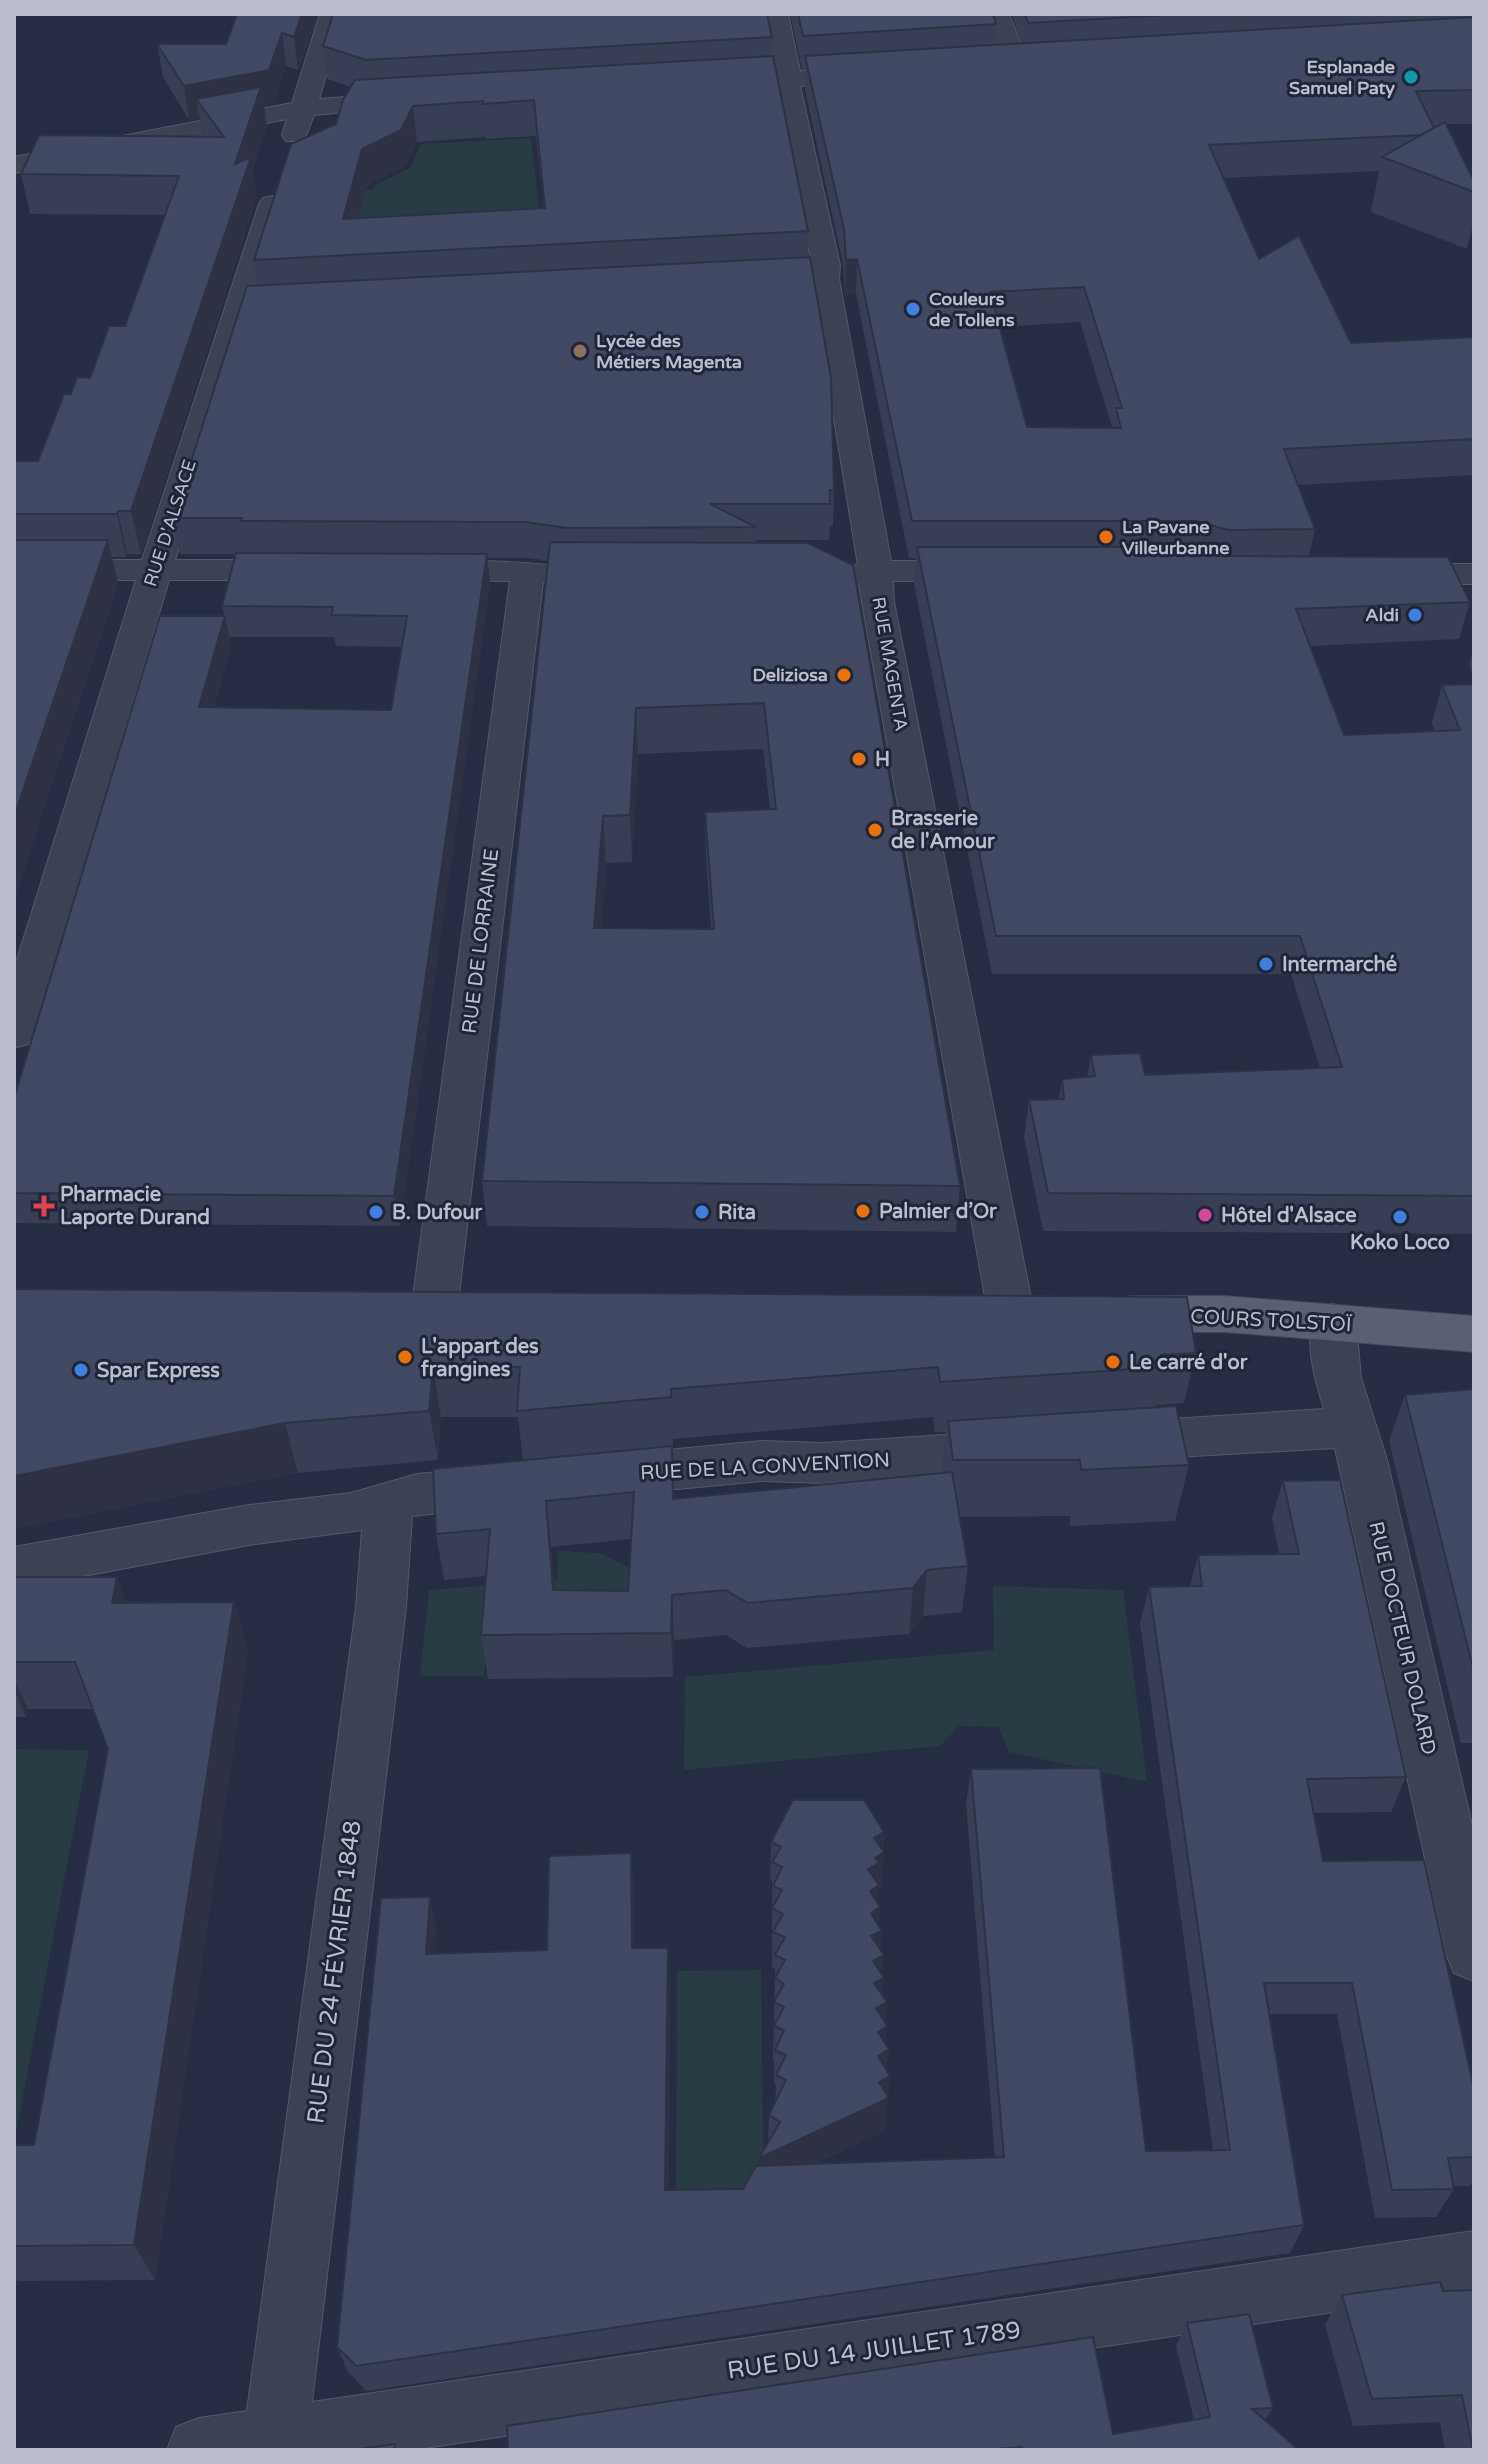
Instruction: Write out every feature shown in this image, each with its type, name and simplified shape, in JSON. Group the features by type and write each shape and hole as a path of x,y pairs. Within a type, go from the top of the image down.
{"main road":[{"path":"387,1310 481,1311"},
{"name":"COURS TOLSTOÏ","path":"1033,1314 1225,1314 1474,1334"}],"street":[{"name":"RUE D'ALSACE","path":"14,1034 155,571 250,309 332,14"},
{"name":"RUE MAGENTA","path":"776,14 789,79 788,90 826,265 815,279 874,545 877,602 1033,1314"},
{"path":"997,14 1011,67"},
{"path":"699,84 887,73"},
{"path":"14,165 304,108 431,99"},
{"path":"14,570 323,570"},
{"path":"402,570 528,571 569,577 632,577"},
{"name":"RUE DE LORRAINE","path":"434,1311 528,571"},
{"path":"759,577 1007,571"},
{"path":"1370,574 1474,574"},
{"name":"RUE DOCTEUR DOLARD","path":"1333,1322 1338,1378 1353,1429 1474,1954"},
{"name":"RUE DE LA CONVENTION","path":"27,1566 249,1525 351,1513 388,1505 417,1494 762,1461 823,1463 1312,1428 1353,1429"},
{"name":"RUE DU 24 FÉVRIER 1848","path":"274,2444 381,1607 388,1505"},
{"name":"RUE DU 14 JUILLET 1789","path":"199,2450 274,2444 1474,2261"}],"shaded area":[{"path":"531,138 543,242 398,252 398,259 324,256 305,190 374,189 375,185 410,168 421,144"},
{"path":"558,1551 600,1553 632,1569 628,1633 488,1633 484,1676 420,1676 429,1590 557,1580"},
{"path":"993,1586 1123,1590 1147,1782 1009,1752 998,1727 959,1726 940,1746 684,1770 685,1677 994,1650"},
{"path":"14,1749 89,1750 14,2143"},
{"path":"761,1970 764,2207 676,2210 677,1971"}],"building":[{"path":"237,14 302,14 294,37 282,33 269,70 184,86 157,44 226,44"},
{"path":"333,14 767,14 772,37 366,60 323,46"},
{"path":"798,14 993,14 996,24 803,36"},
{"path":"1025,14 1184,14 1028,23"},
{"path":"1474,17 1474,90 1416,91 1434,128 1421,135 1209,145 1259,259 1299,236 1351,343 1474,337 1474,439 1284,449 1315,529 1228,530 1196,521 912,521 857,259 846,260 844,229 805,56","holes":["1084,287 1122,408 1116,408 1121,428 1027,427 990,292"]},
{"path":"773,56 808,231 254,260 291,144 336,124 343,100 355,80","holes":["534,100 545,208 343,219 362,149 401,130 413,106 483,101 483,104"]},
{"path":"261,87 235,164 251,157 131,511 118,511 117,514 14,514 14,461 38,461 64,394 71,394 77,377 90,378 109,326 125,326 179,176 21,174 39,135 224,137 196,99"},
{"path":"1445,122 1474,181 1474,192 1382,157"},
{"path":"810,257 831,378 834,490 830,490 830,504 710,504 756,527 567,528 525,522 173,518 247,286"},
{"path":"14,540 108,540 14,817"},
{"path":"550,542 808,543 853,565 960,1186 482,1181","holes":["764,703 776,809 705,812 714,929 594,928 603,816 630,815 636,708"]},
{"path":"917,547 1193,547 1225,556 1448,557 1470,602 1296,609 1344,735 1460,730 1442,685 1474,684 1474,1196 1048,1193 1029,1100 1064,1099 1062,1079 1095,1076 1091,1055 1140,1053 1145,1075 1342,1067 1300,936 996,936"},
{"path":"236,553 487,554 394,1196 14,1193 14,1098 160,616 225,616 199,707 391,710 407,616 331,615 333,607 222,606"},
{"path":"14,1289 1187,1297 1196,1353 1161,1355 1164,1367 940,1382 938,1367 671,1389 671,1397 517,1411 520,1367 433,1367 429,1411 285,1423 14,1476"},
{"path":"1474,1389 1474,1672 1405,1395"},
{"path":"1176,1406 1189,1465 1081,1470 1080,1460 953,1460 948,1421"},
{"path":"672,1446 673,1499 952,1472 968,1566 927,1570 913,1588 748,1603 725,1590 672,1595 671,1633 481,1635 490,1529 436,1534 433,1469","holes":["634,1492 628,1591 553,1590 546,1501"]},
{"path":"1340,1480 1406,1777 1307,1779 1323,1861 1424,1860 1474,2089 1474,2157 1448,2158 1454,2189 1392,2190 1352,1983 1264,1983 1304,2225 356,2366 337,2347 381,1898 430,1897 426,1954 547,1950 549,1856 631,1853 632,1948 668,1948 665,2190 743,2189 756,2166 1004,2157 971,1769 1100,1768 1146,2151 1230,2150 1149,1587 1202,1586 1198,1555 1299,1554 1283,1481"},
{"path":"14,1577 117,1577 112,1603 234,1602 134,2245 14,2246 14,2145 34,2145 108,1749 75,1662 14,1662"},
{"path":"793,1800 864,1800 884,1832 874,1838 884,1852 875,1858 879,1863 868,1869 879,1885 870,1891 880,1907 871,1913 882,1931 871,1936 884,1955 873,1961 884,1978 874,1983 887,2002 876,2008 887,2026 878,2032 889,2049 878,2056 890,2076 879,2082 889,2098 759,2158 780,2122 769,2115 786,2080 776,2075 786,2055 775,2050 784,2030 774,2026 784,2007 774,2002 784,1984 775,1978 785,1960 775,1955 785,1937 773,1932 783,1914 772,1908 782,1890 773,1886 782,1867 772,1862 781,1847 771,1842"},
{"path":"1440,2282 1443,2291 1474,2290 1474,2450 1462,2395 1372,2399 1342,2295"},
{"path":"1249,2314 1273,2408 1252,2409 1299,2450 1022,2450 1022,2447 981,2450 508,2450 507,2426 1093,2337 1113,2434 1210,2417 1187,2323"},
{"path":"395,2444 394,2450 353,2450"}],"place":[{"name":"Esplanade Samuel Paty","path":"1411,77"},
{"name":"Couleurs de Tollens","path":"913,309"},
{"name":"Lycée des Métiers Magenta","path":"580,351"},
{"name":"La Pavane Villeurbanne","path":"1106,537"},
{"name":"Aldi","path":"1415,615"},
{"name":"Deliziosa","path":"844,675"},
{"name":"H","path":"859,759"},
{"name":"Brasserie de l'Amour","path":"875,830"},
{"name":"Intermarché","path":"1266,964"},
{"name":"Pharmacie Laporte Durand","path":"44,1206"},
{"name":"Palmier d’Or","path":"863,1211"},
{"name":"B. Dufour","path":"376,1212"},
{"name":"Rita","path":"702,1212"},
{"name":"Hôtel d'Alsace","path":"1205,1215"},
{"name":"Koko Loco","path":"1400,1217"},
{"name":"L'appart des frangines","path":"405,1357"},
{"name":"Le carré d'or","path":"1113,1362"},
{"name":"Spar Express","path":"81,1370"}]}
